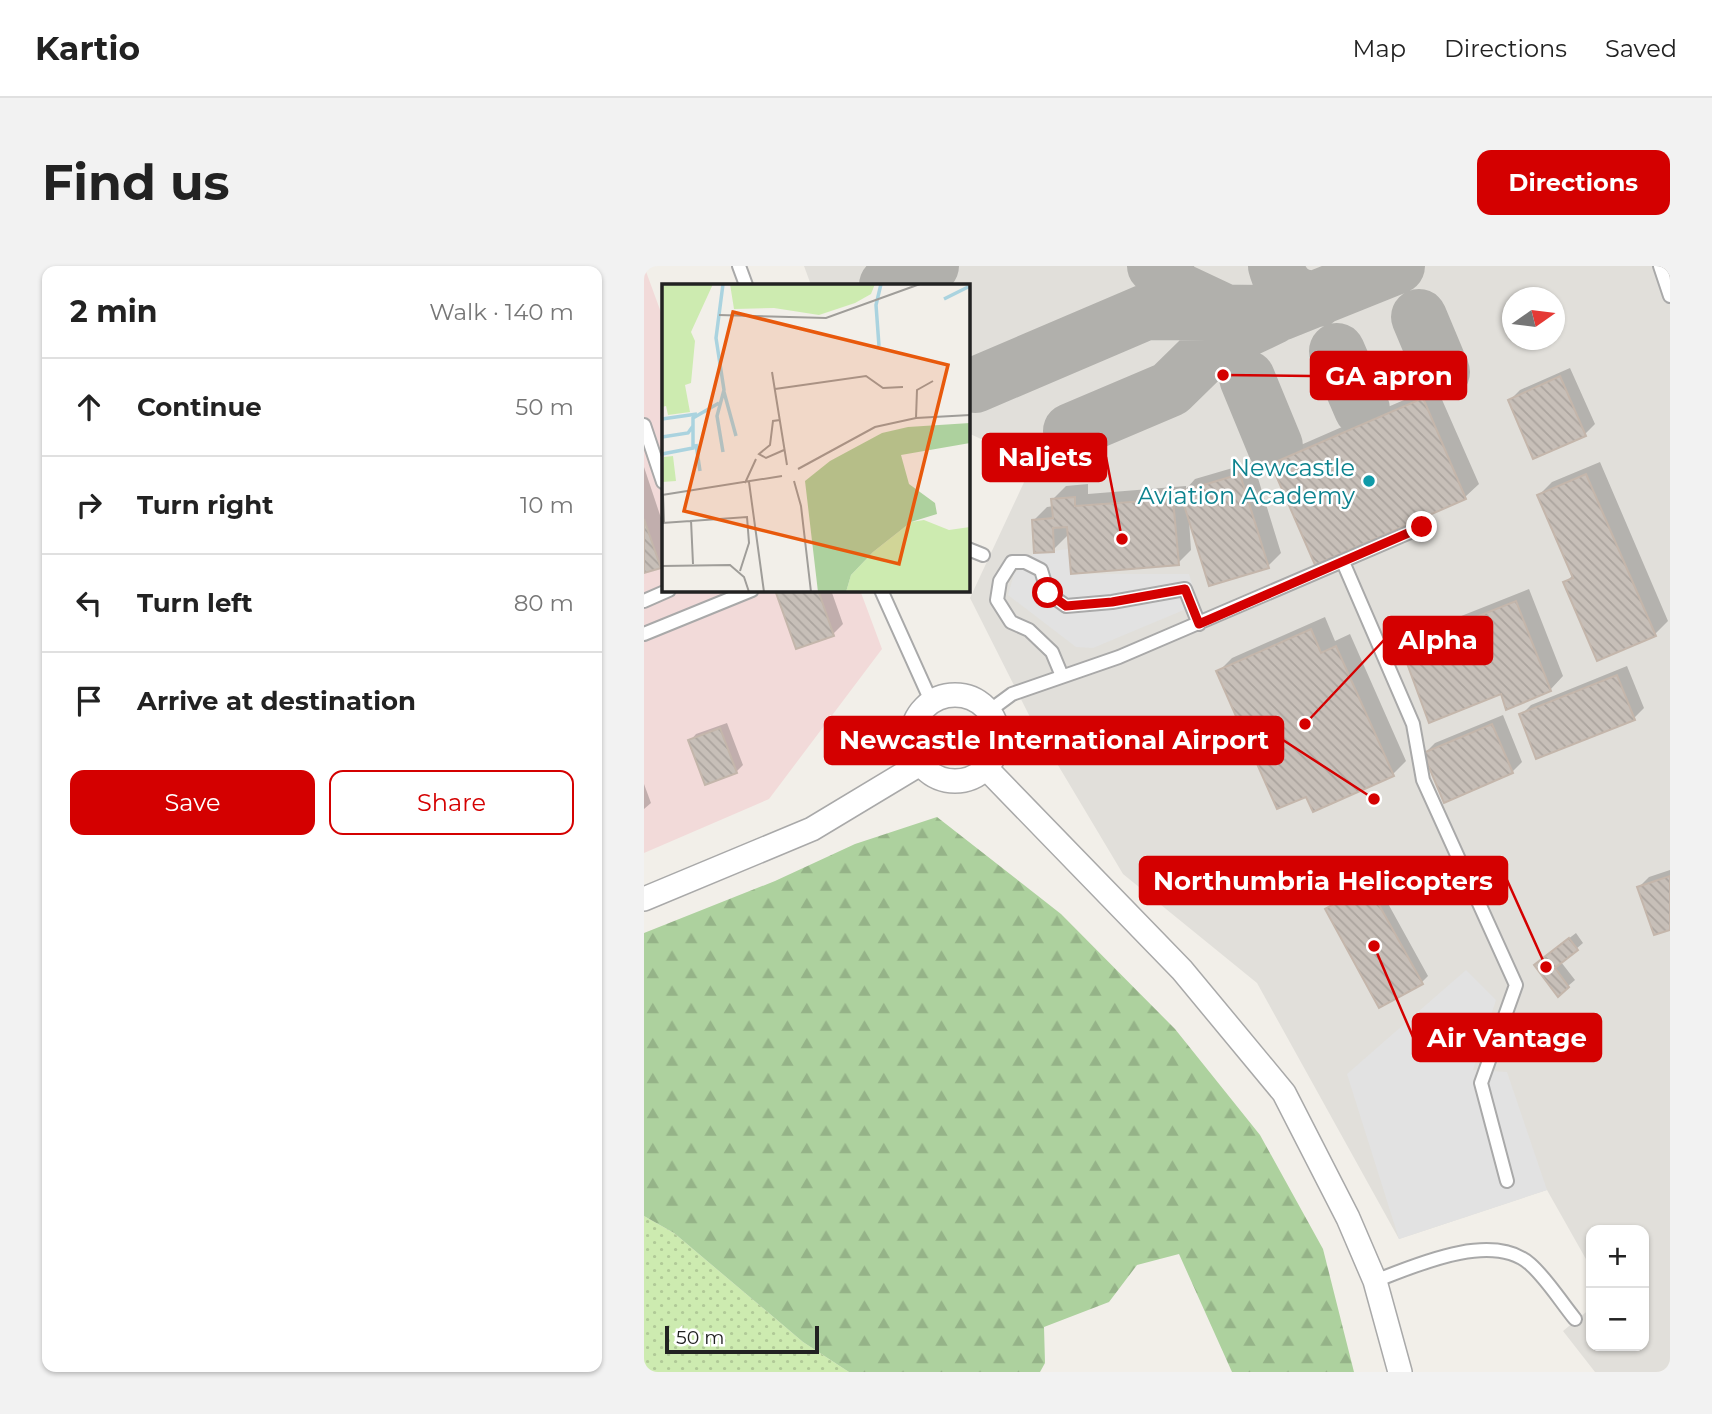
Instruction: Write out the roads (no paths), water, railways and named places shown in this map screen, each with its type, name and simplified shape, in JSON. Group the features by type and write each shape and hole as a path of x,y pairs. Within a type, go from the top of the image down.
{"street":[{"path":"946,695 962,695 977,700 989,711 996,725 998,740 995,755 986,768 960,781 931,774 920,764 913,748 912,730 918,714 931,701 946,695"},
{"path":"644,899 812,830 920,764"},
{"path":"986,768 1182,970 1284,1093 1348,1219 1375,1281 1400,1372"}],"lane":[{"path":"738,266 746,284"},
{"path":"1660,266 1670,296"},
{"path":"644,425 662,479"},
{"path":"989,711 1012,694 1119,657 1422,527"},
{"path":"970,551 983,555"},
{"path":"1062,676 1052,652 1028,630 1011,622 997,600 1000,582 1012,562 1025,562 1041,570 1048,593 1066,606 1112,602 1185,589 1199,624"},
{"path":"1343,562 1413,724 1423,780 1516,985 1481,1083 1507,1181"},
{"path":"644,600 664,592"},
{"path":"644,634 747,592"},
{"path":"882,592 931,701"},
{"path":"1375,1281 1482,1248 1511,1254 1530,1264 1576,1319"}],"place":[{"name":"GA apron","path":"1223,375"},
{"name":"Newcastle Aviation Academy","path":"1369,481"},
{"name":"Naljets","path":"1122,539"},
{"name":"Alpha","path":"1305,724"},
{"name":"Newcastle International Airport","path":"1374,799"},
{"name":"Air Vantage","path":"1374,946"},
{"name":"Northumbria Helicopters","path":"1546,967"}]}
